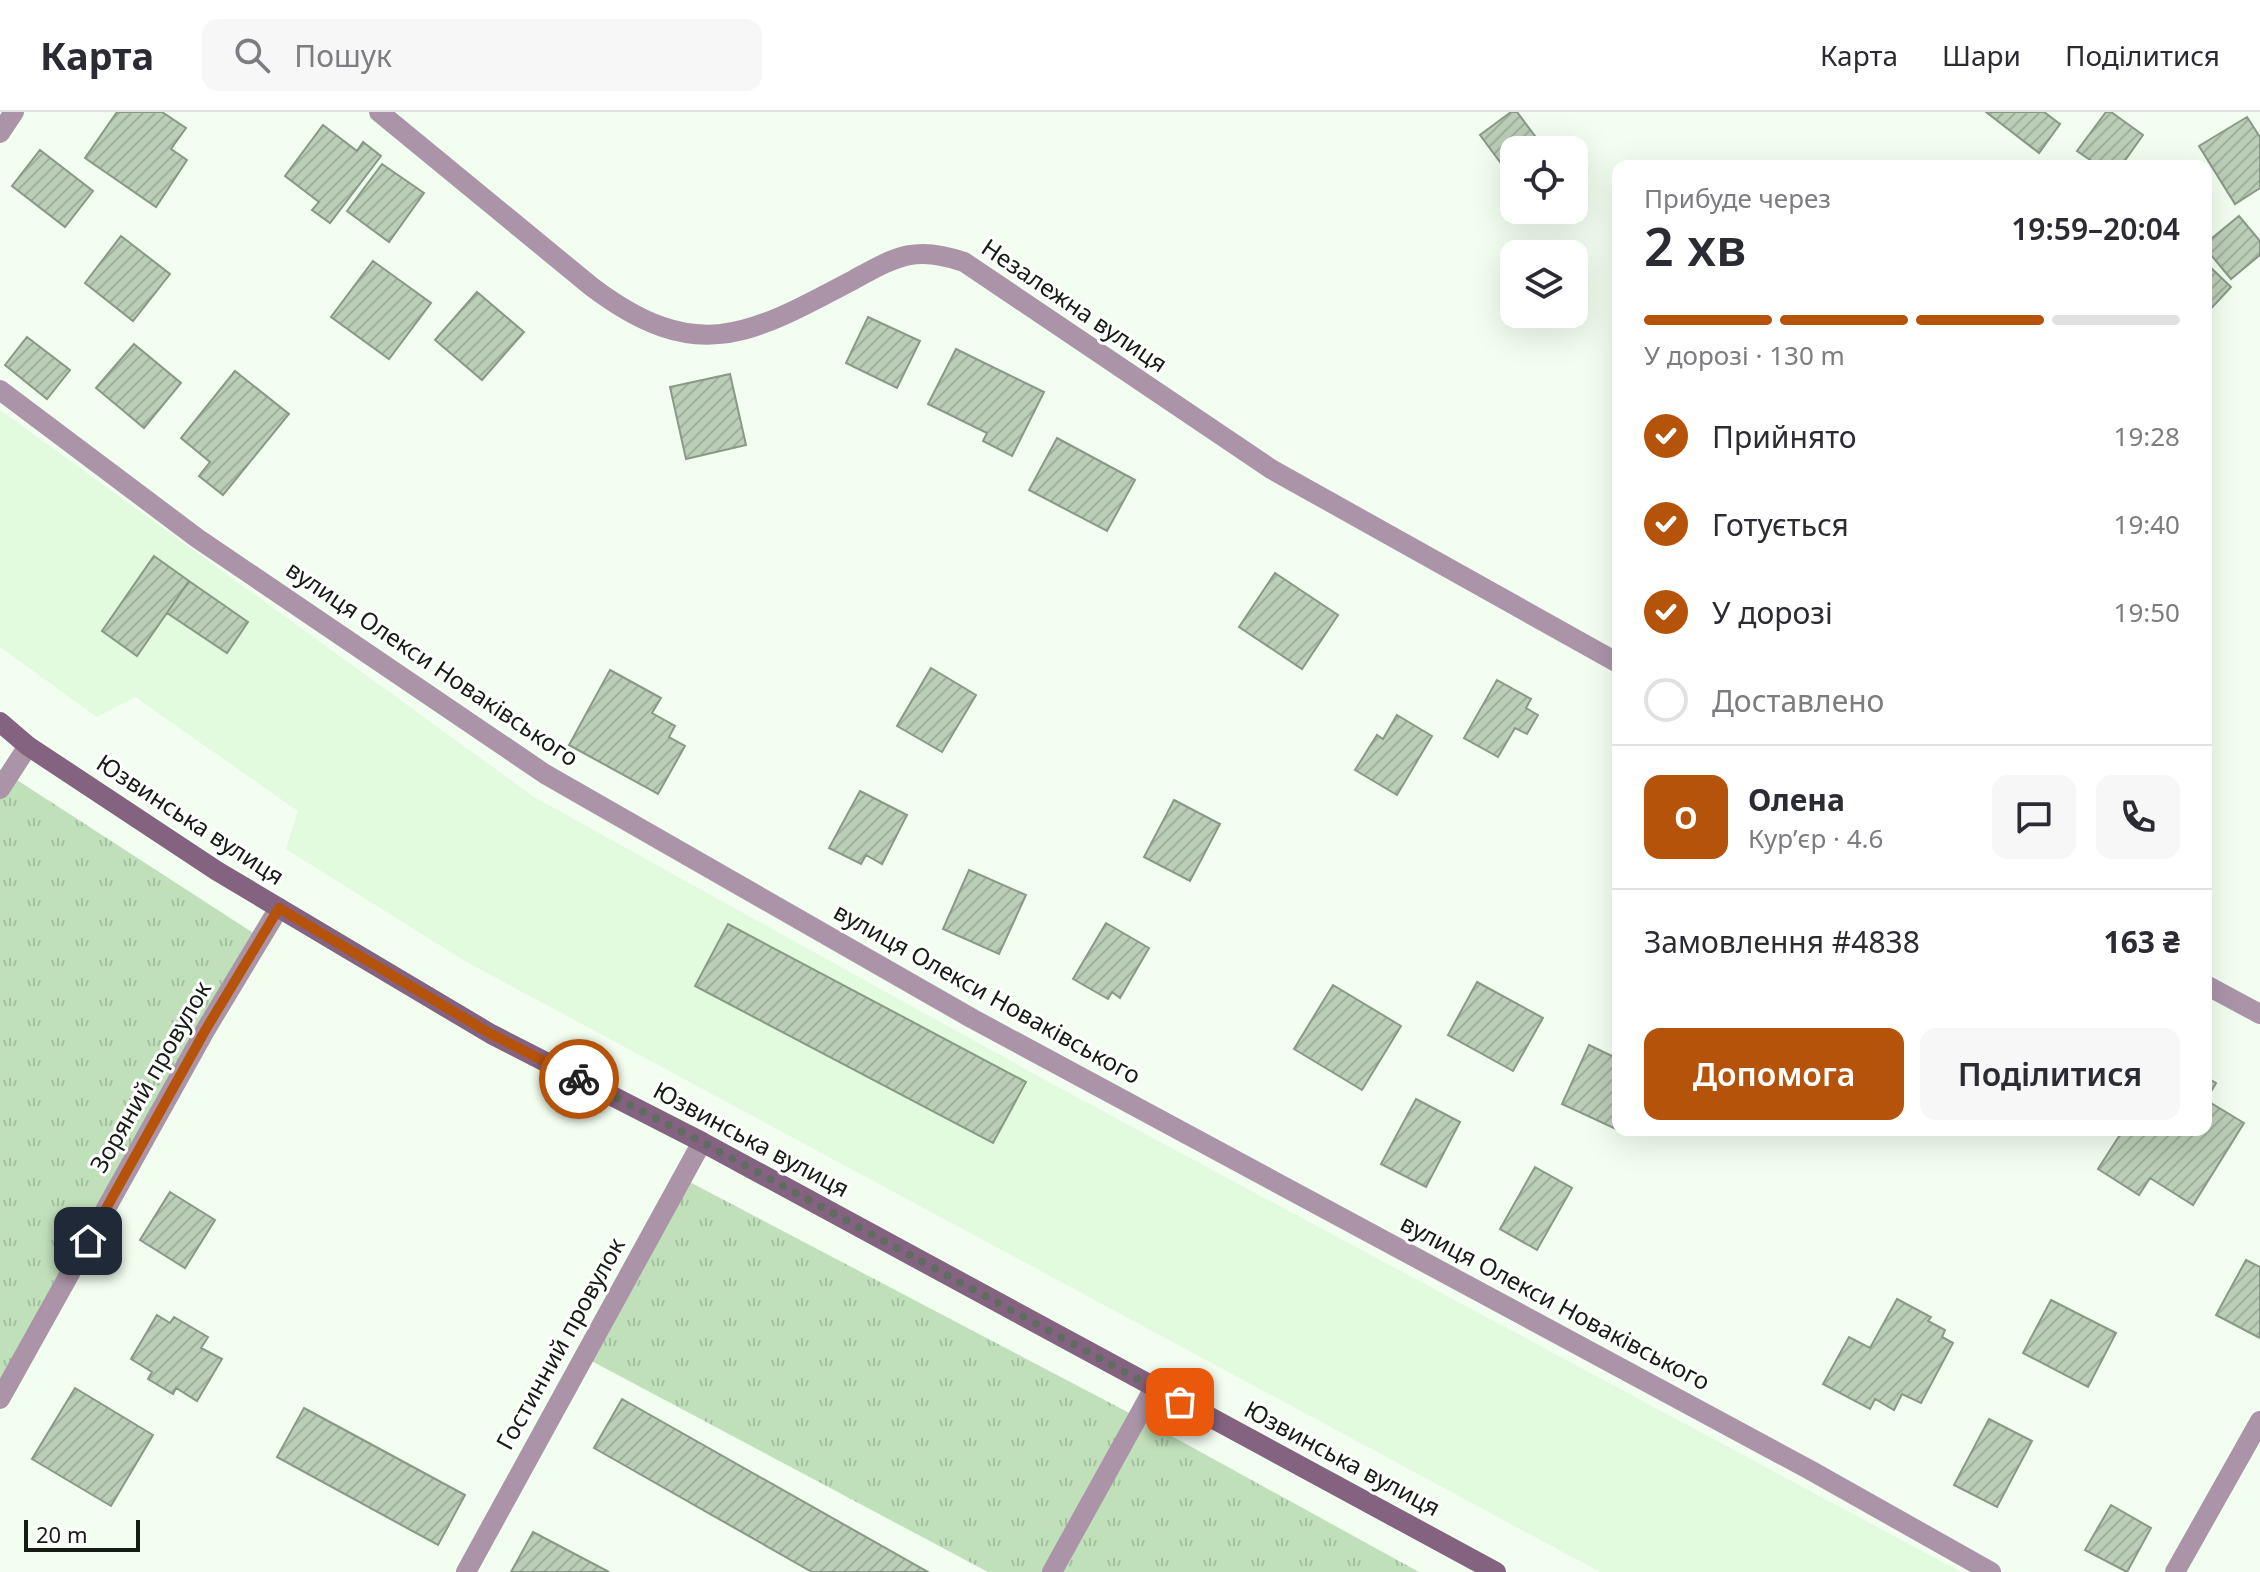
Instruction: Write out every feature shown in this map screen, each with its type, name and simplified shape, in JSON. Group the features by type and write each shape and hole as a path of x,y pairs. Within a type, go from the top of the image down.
{"main road":[{"name":"Юзвинська вулиця","path":"0,722 28,746 279,908 491,1034 702,1142 1496,1572"}],"street":[{"path":"0,133 14,112"},
{"name":"Незалежна вулиця","path":"379,112 616,305 675,332 706,335 752,329 777,320 895,257 918,252 941,254 964,262 1271,469 1612,660"},
{"name":"вулиця Олекси Новаківського","path":"0,390 197,538 545,774 973,1019 1810,1470 1991,1572"},
{"path":"0,789 28,746"},
{"name":"Зоряний провулок","path":"0,1399 206,1029 279,908"},
{"path":"2212,988 2260,1014"},
{"name":"Гостинний провулок","path":"466,1572 702,1142"},
{"path":"1052,1572 1154,1388"},
{"path":"2175,1572 2260,1421"}],"shaded area":[{"path":"0,410 534,797 1045,1080 1961,1572 1600,1572 465,961 286,849 298,811 135,697 97,717 0,647"}],"green space":[{"path":"0,769 261,938 0,1402"},
{"path":"682,1178 1137,1417 1419,1572 988,1572 584,1357"}],"building":[{"path":"117,112 162,112 186,128 171,149 187,160 156,207 85,158"},
{"path":"1511,112 1517,112 1535,136 1500,136 1500,162 1480,135"},
{"path":"1986,112 2044,112 2060,124 2039,153"},
{"path":"2106,112 2111,112 2143,135 2125,160 2090,160 2077,151"},
{"path":"2247,117 2260,137 2260,188 2235,204 2212,167 2212,160 2208,160 2199,146"},
{"path":"323,125 357,151 363,142 381,156 330,223 312,210 319,202 285,176"},
{"path":"40,150 93,191 65,227 12,186"},
{"path":"382,164 424,193 389,242 347,211"},
{"path":"2239,216 2260,241 2260,255 2231,279 2212,256 2212,238"},
{"path":"121,236 170,274 133,321 85,283"},
{"path":"373,261 431,303 389,359 331,317"},
{"path":"2212,269 2231,287 2212,308"},
{"path":"477,292 524,332 482,380 435,340"},
{"path":"868,317 920,341 897,388 846,363"},
{"path":"27,337 70,370 47,399 5,365"},
{"path":"134,344 181,383 144,428 96,388"},
{"path":"956,349 1044,392 1012,456 983,441 987,433 928,404"},
{"path":"235,371 289,414 223,495 199,476 210,462 181,438"},
{"path":"730,374 746,445 686,459 670,387"},
{"path":"1057,438 1135,480 1107,531 1029,490"},
{"path":"154,556 189,581 137,656 102,631"},
{"path":"1275,573 1338,615 1302,669 1239,627"},
{"path":"189,581 248,622 227,653 167,613"},
{"path":"931,668 976,695 942,752 897,726"},
{"path":"610,670 661,698 652,713 675,726 669,737 685,746 658,794 569,745"},
{"path":"1497,680 1531,699 1526,708 1538,715 1527,734 1515,728 1498,757 1464,738"},
{"path":"1397,715 1432,736 1397,795 1355,770 1377,735 1383,739"},
{"path":"860,791 907,815 882,864 866,855 861,864 829,848"},
{"path":"1174,800 1220,824 1190,881 1144,857"},
{"path":"969,870 1026,895 999,954 943,929"},
{"path":"1106,923 1149,948 1120,998 1112,992 1108,999 1073,979"},
{"path":"728,924 1026,1082 993,1143 695,986"},
{"path":"1477,982 1543,1018 1513,1071 1448,1035"},
{"path":"1333,985 1401,1026 1362,1090 1294,1049"},
{"path":"1589,1045 1612,1056 1612,1127 1562,1104"},
{"path":"1416,1099 1460,1122 1426,1187 1381,1164"},
{"path":"2212,1104 2244,1123 2193,1205 2150,1178 2139,1195 2098,1169 2119,1136 2212,1136"},
{"path":"1535,1167 1572,1188 1537,1250 1500,1229"},
{"path":"170,1192 215,1220 185,1268 140,1240"},
{"path":"2246,1260 2260,1267 2260,1338 2216,1315"},
{"path":"1897,1299 1931,1317 1928,1321 1945,1330 1942,1337 1953,1343 1921,1403 1902,1394 1894,1410 1875,1399 1870,1409 1823,1384 1849,1337 1870,1348"},
{"path":"2051,1300 2116,1333 2088,1387 2023,1353"},
{"path":"157,1315 170,1323 174,1317 208,1337 201,1348 222,1359 197,1401 176,1388 173,1394 148,1379 152,1372 131,1359"},
{"path":"75,1388 153,1435 111,1506 32,1459"},
{"path":"622,1399 928,1572 812,1572 594,1448"},
{"path":"304,1408 465,1495 438,1545 277,1457"},
{"path":"1989,1419 2032,1441 1997,1507 1954,1485"},
{"path":"2111,1505 2151,1528 2127,1572 2085,1550"},
{"path":"533,1532 609,1572 511,1572"}],"way so far":[{"path":"579,1079 702,1142 1180,1402"}],"route":[{"path":"88,1241 206,1029 279,908 491,1034 579,1079"}]}
